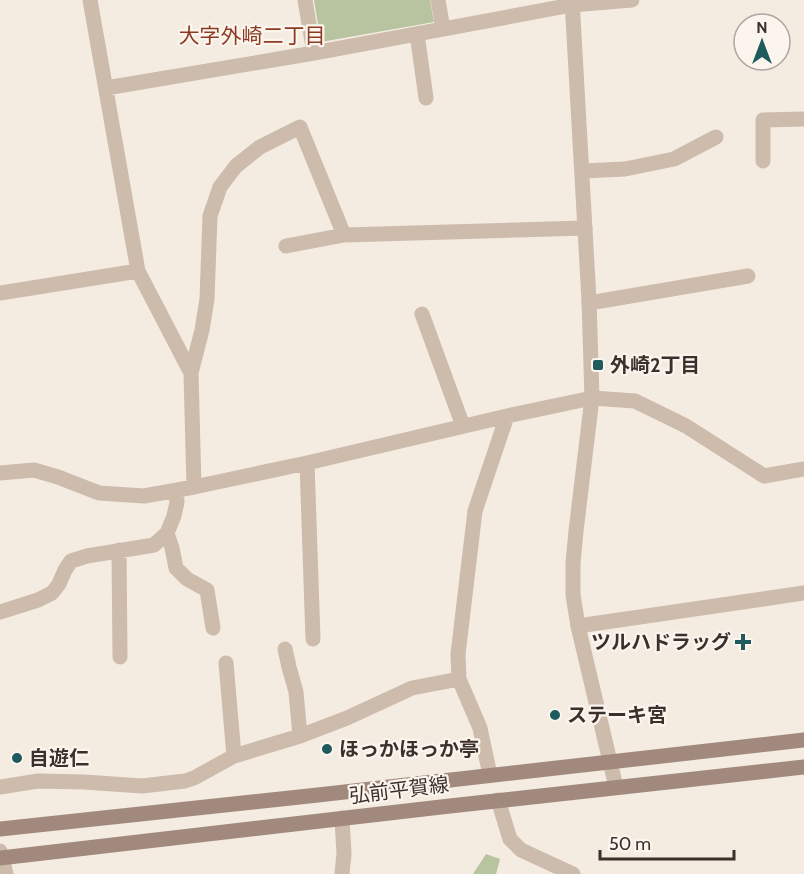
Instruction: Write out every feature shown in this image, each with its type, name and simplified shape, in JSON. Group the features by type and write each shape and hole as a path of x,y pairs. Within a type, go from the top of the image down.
{"main road":[{"name":"弘前平賀線","path":"0,829 804,740"},
{"name":"弘前平賀線","path":"1,856 804,768"}],"street":[{"path":"90,0 138,271 191,373"},
{"path":"305,0 314,53"},
{"path":"438,0 443,29"},
{"path":"106,88 314,53 572,3 632,0"},
{"path":"572,3 589,303 592,398 573,563 573,595 578,626 616,787"},
{"path":"417,34 426,98"},
{"path":"763,161 763,120 804,119"},
{"path":"194,487 191,373 207,299 210,216 220,187 236,166 260,147 300,127 344,235"},
{"path":"582,171 625,169 674,159 716,137"},
{"path":"286,246 344,235 585,228"},
{"path":"0,293 138,271"},
{"path":"589,303 748,276"},
{"path":"423,314 462,426"},
{"path":"0,473 34,470 99,493 144,496 307,463 592,398 634,401 686,426 764,476 804,469"},
{"path":"490,775 480,728 459,679 458,654 475,511 507,416"},
{"path":"307,463 313,639"},
{"path":"0,612 52,593 71,561 87,556 154,545 167,533 174,516 177,502 176,490"},
{"path":"167,533 176,568 187,579 207,590 213,628"},
{"path":"119,550 120,657"},
{"path":"578,626 804,593"},
{"path":"285,649 296,692 300,736"},
{"path":"226,663 234,756"},
{"path":"0,787 38,781 142,786 194,778 234,756 300,736 412,688 459,679"},
{"path":"498,800 510,839 521,850 573,874"},
{"path":"342,818 344,854 342,874"},
{"path":"1,856 6,874"}],"green space":[{"path":"314,0 430,0 434,22 321,42"},
{"path":"486,854 500,859 496,874 473,874"}],"place":[{"name":"外崎2丁目","path":"598,365"},
{"name":"ツルハドラッグ","path":"743,642"},
{"name":"ステーキ宮","path":"555,715"},
{"name":"ほっかほっか亭","path":"327,749"},
{"name":"自遊仁","path":"17,758"}],"district":[{"name":"大字外崎二丁目","path":"252,35"}]}
